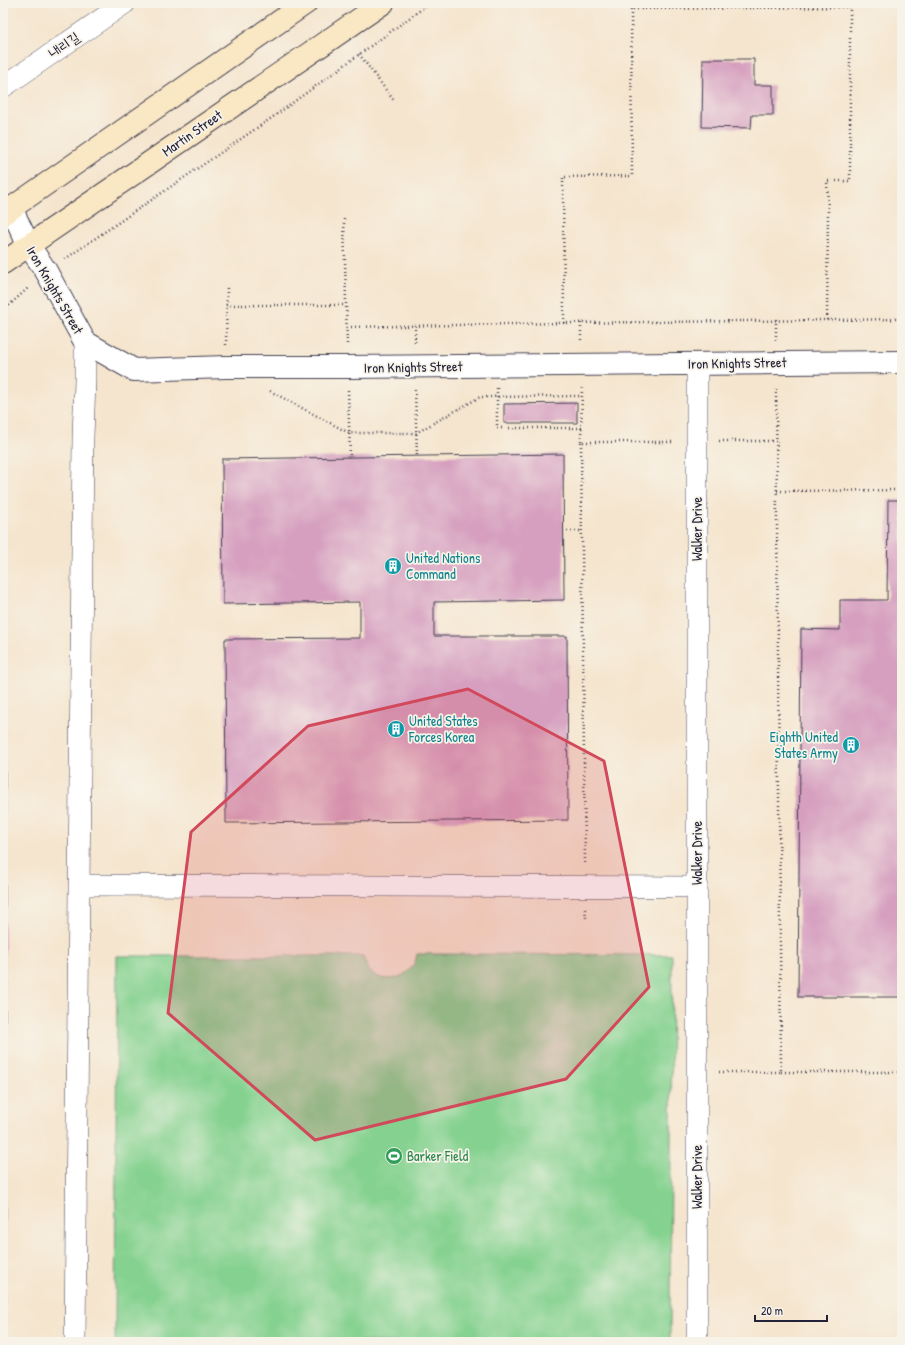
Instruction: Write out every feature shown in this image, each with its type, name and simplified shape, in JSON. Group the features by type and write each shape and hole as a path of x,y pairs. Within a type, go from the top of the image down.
{"main road":[{"path":"7,211 306,3"},
{"name":"Martin Street","path":"3,263 68,220 382,3"}],"street":[{"name":"내리길","path":"3,87 125,3"},
{"name":"Iron Knights Street","path":"7,211 46,271 84,342 134,370 226,367 902,362"},
{"path":"75,1342 83,445 86,381 84,342"},
{"name":"Walker Drive","path":"697,364 698,1342"},
{"path":"80,885 697,887"}],"path":[{"path":"3,311 46,271 93,241 273,117 430,3"},
{"path":"827,320 827,181 850,181 850,3"},
{"path":"564,323 563,177 632,176 632,9 850,7"},
{"path":"359,54 395,102"},
{"path":"344,219 350,457"},
{"path":"226,367 227,288"},
{"path":"226,305 346,305"},
{"path":"347,326 902,319"},
{"path":"776,320 780,1072"},
{"path":"581,323 586,918"},
{"path":"496,366 497,428 582,428"},
{"path":"267,389 349,433 416,433 480,396 582,396"},
{"path":"581,442 777,441"},
{"path":"777,491 902,490"},
{"path":"563,531 582,531"},
{"path":"697,1073 902,1072"}],"highlighted area":[{"path":"468,689 604,761 649,987 566,1079 315,1140 168,1013 191,832 308,726"}],"green space":[{"name":"Barker Field","path":"417,954 672,955 670,1342 115,1342 117,956 363,956 366,965 372,973 378,977 393,979 400,977 411,968"}],"building":[{"path":"703,59 754,59 754,85 773,85 773,115 752,115 751,128 702,127"},
{"path":"577,403 577,423 504,423 504,404"},
{"path":"563,454 564,600 434,602 434,636 567,636 568,820 226,823 225,639 360,638 360,602 223,604 222,459"},
{"name":"Eighth United States Army","path":"888,500 902,500 902,997 798,997 801,629 840,630 840,600 887,600"},
{"path":"3,659 5,659 5,1342 3,1342"}],"place":[{"name":"United Nations Command","path":"393,566"},
{"name":"United States Forces Korea","path":"396,729"},
{"name":"Eighth United States Army","path":"851,745"},
{"name":"Barker Field","path":"394,1156"}]}
